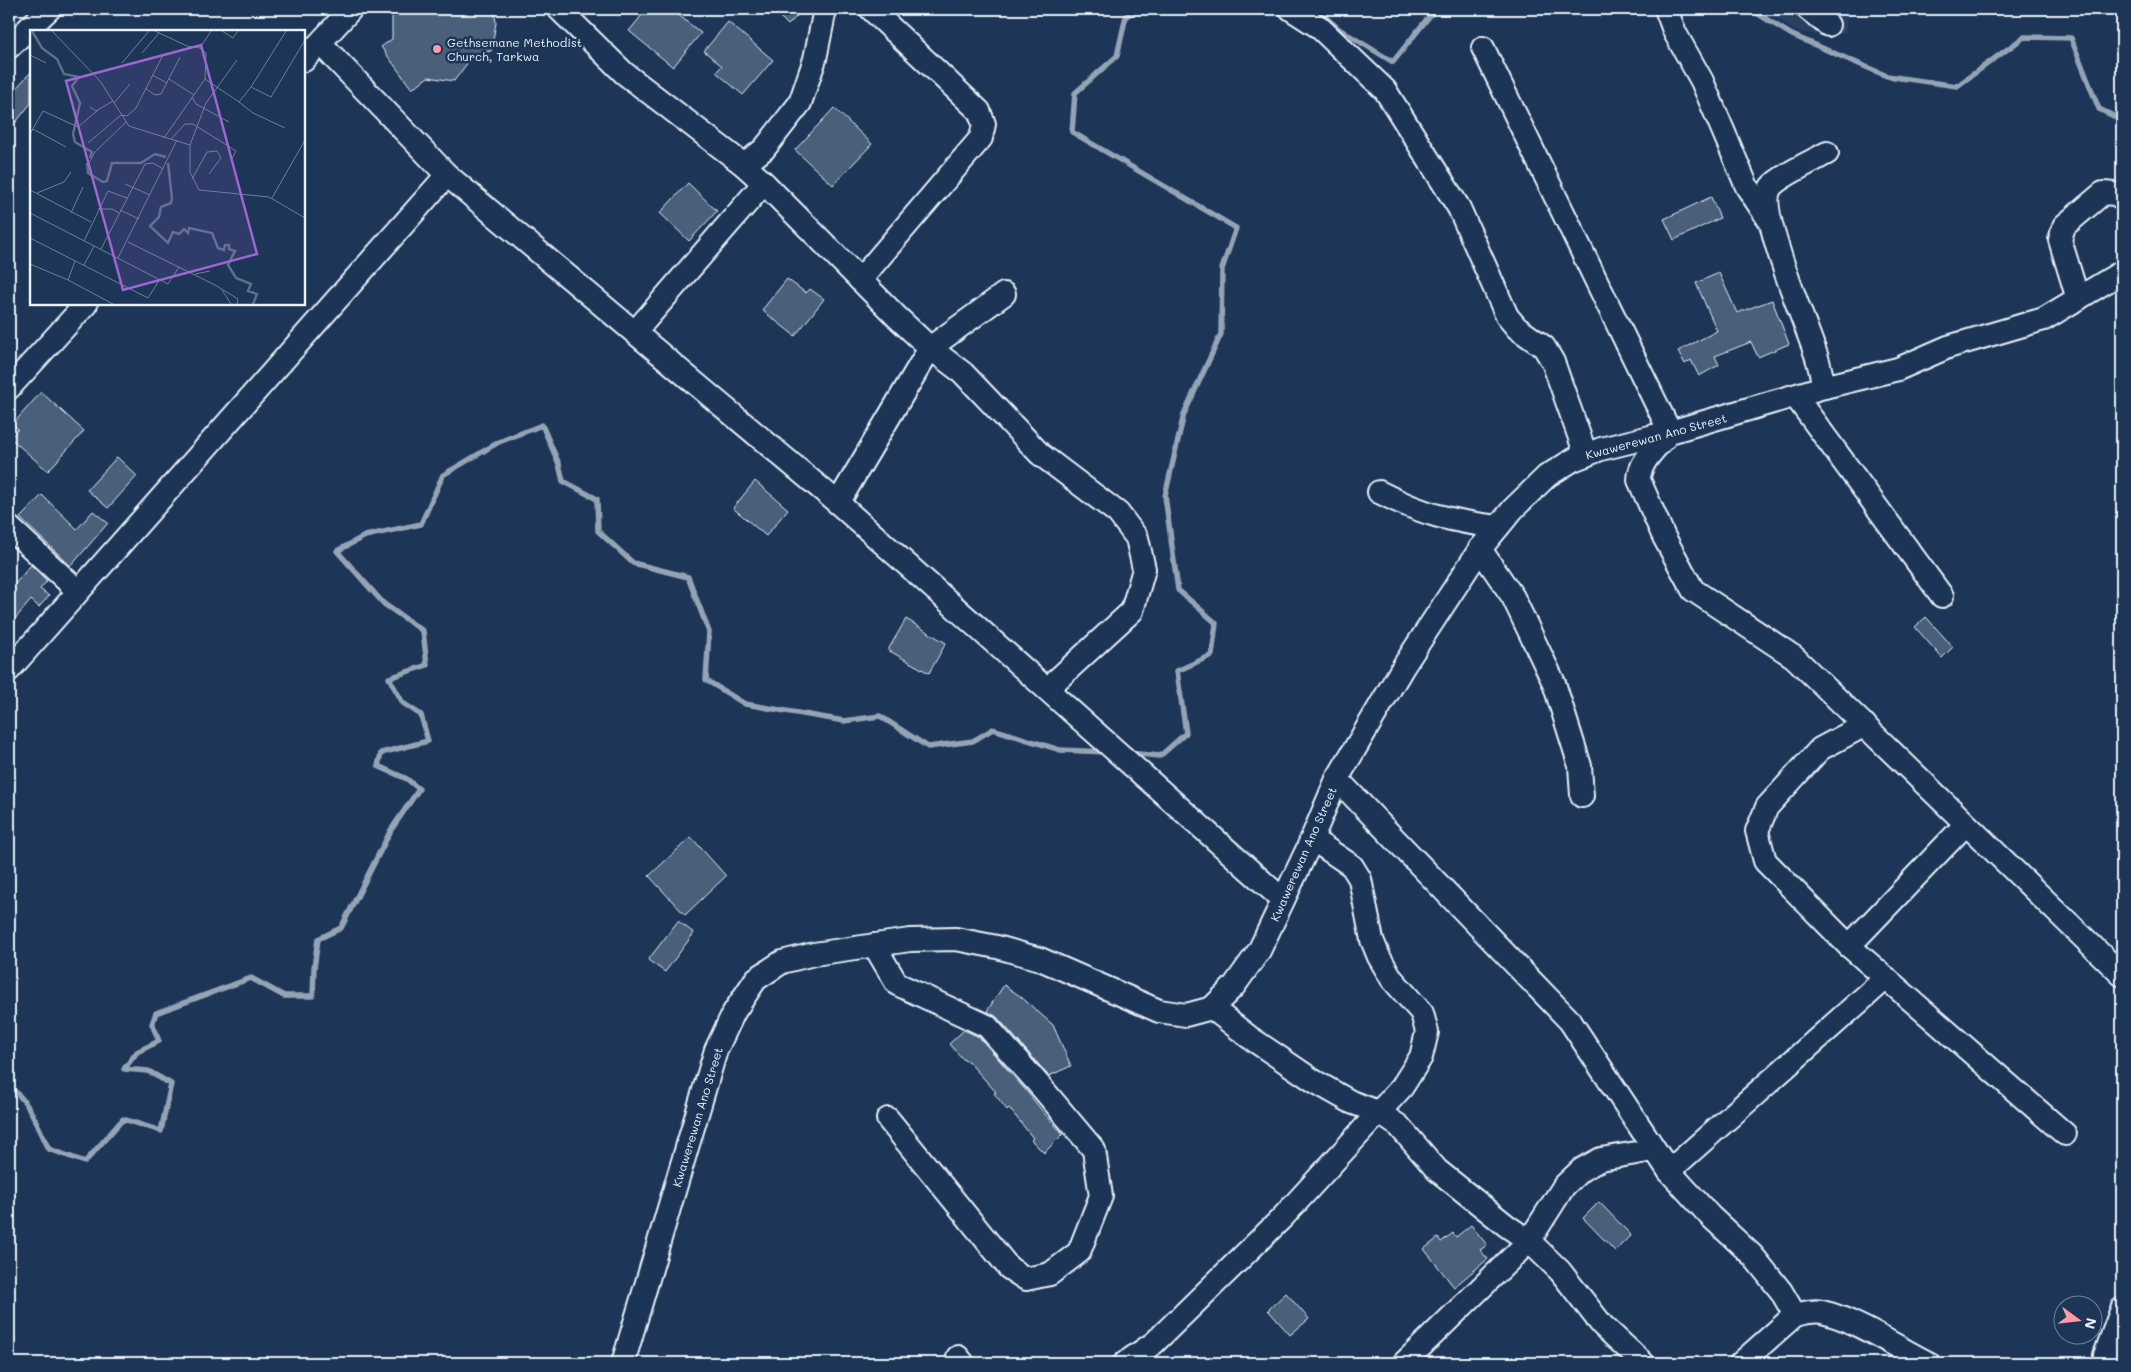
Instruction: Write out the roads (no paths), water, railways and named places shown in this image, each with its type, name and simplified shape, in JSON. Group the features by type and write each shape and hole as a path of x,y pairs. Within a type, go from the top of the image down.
{"street":[{"path":"9,47 49,9"},
{"path":"305,59 351,9"},
{"path":"559,9 624,73 744,165 764,183 897,318 930,348 963,372 1040,454 1118,512 1137,538 1144,568 1132,611 1046,689"},
{"path":"744,165 764,149 800,103 815,59 825,9"},
{"path":"860,280 981,138 984,124 979,111 871,9"},
{"path":"1291,9 1319,27 1385,90 1459,208 1507,316 1517,328 1544,346 1553,362 1586,455"},
{"path":"1666,9 1675,33 1702,81 1747,187 1771,223"},
{"path":"1808,9 1828,26"},
{"path":"320,43 447,175 838,503 1284,900"},
{"path":"1483,48 1670,432 1643,463 1639,471 1639,480 1664,537 1694,590 1794,657 1965,825 2122,975"},
{"path":"1824,388 1817,358 1799,311 1771,223 1767,202 1771,187 1827,154"},
{"path":"9,670 447,175"},
{"path":"635,332 764,183"},
{"path":"2078,298 2060,240 2064,226 2103,193 2114,194 2122,198"},
{"name":"Kwawerewan Ano Street","path":"623,1363 716,1050 734,1012 756,979 782,962 814,954 910,940 956,939 997,947 1040,959 1159,1011 1186,1015 1212,1008 1234,986 1259,951 1312,839 1337,779 1403,667 1480,549 1513,509 1547,476 1573,460 1601,449 1670,432 1898,369 1948,347 2044,319 2122,272"},
{"path":"838,503 930,348 1004,294"},
{"path":"9,387 85,305"},
{"path":"1796,397 1942,596"},
{"path":"1379,492 1411,508 1444,519 1498,527"},
{"path":"9,527 78,591"},
{"path":"1480,549 1512,597 1554,683 1580,766 1582,796"},
{"path":"1865,725 1820,748 1767,807 1757,831 1765,861 1849,946 2065,1134"},
{"path":"1337,779 1570,1021 1669,1171 1710,1216 1753,1256 1781,1291 1795,1315"},
{"path":"1849,946 1965,825"},
{"path":"1125,1363 1154,1343 1282,1218 1402,1087 1421,1057 1427,1032 1422,1013 1392,979 1375,949 1360,879 1352,866 1312,839"},
{"path":"874,945 897,984 987,1026 1094,1150 1101,1196 1079,1252 1050,1274 1026,1279 1009,1268 888,1119"},
{"path":"1669,1171 1886,978"},
{"path":"1212,1008 1249,1037 1314,1081 1351,1102 1378,1112 1399,1126 1437,1170 1507,1226 1529,1241 1560,1271 1602,1325 1643,1363"},
{"path":"1404,1363 1529,1241 1564,1186 1581,1170 1601,1159 1654,1150"},
{"path":"2105,1361 2122,1309"},
{"path":"1741,1363 1795,1315 1806,1312 1820,1312 1844,1320 1928,1363"}],"waterway":[{"path":"1128,753 1160,756 1186,733 1177,671 1212,655 1216,623 1178,590 1165,496 1184,414 1221,334 1222,269 1236,228 1072,132 1075,93 1117,56 1126,16 1138,9"},
{"path":"1316,9 1339,29 1393,62 1435,9"},
{"path":"1750,9 1792,35 1887,76 1957,86 2024,37 2071,38 2099,109 2122,120"},
{"path":"9,1087 16,1092 28,1107 49,1149 85,1162 123,1119 161,1131 171,1084 148,1071 124,1069 137,1052 159,1041 152,1024 156,1013 251,978 284,996 313,996 318,939 341,928 391,830 419,789 407,779 378,766 381,753 428,741 421,715 403,703 389,678 427,665 423,631 384,604 337,551 365,536 421,524 443,475 499,442 542,425 559,464 563,481 597,499 598,531 633,563 688,577 709,632 706,680 745,704 844,721 880,716 928,747 973,741 993,729 1060,750 1107,752"}],"place":[{"name":"Gethsemane Methodist Church, Tarkwa","path":"437,49"}]}
